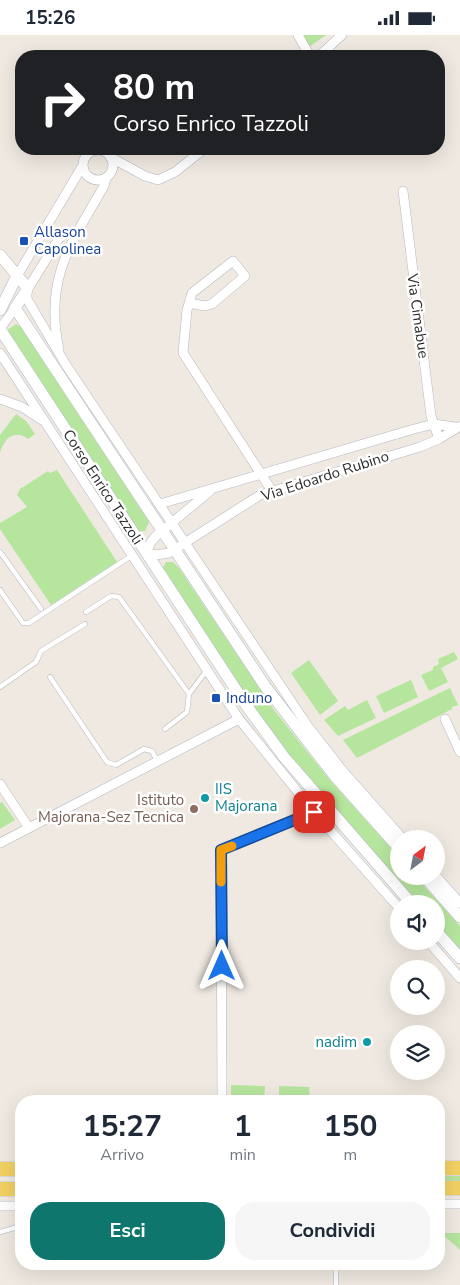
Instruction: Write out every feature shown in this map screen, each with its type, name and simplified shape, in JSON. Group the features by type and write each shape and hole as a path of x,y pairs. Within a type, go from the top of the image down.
{"main road":[{"path":"445,1168 460,1168"},
{"path":"0,1169 15,1169"},
{"path":"445,1188 460,1188"},
{"path":"0,1189 15,1189"}],"street":[{"path":"298,35 307,50"},
{"path":"326,50 342,35"},
{"path":"0,310 17,276 88,155"},
{"path":"110,157 152,178 163,179 196,155"},
{"path":"110,157 113,168"},
{"path":"83,165 84,171 92,179 100,180 106,178 113,168"},
{"path":"113,168 132,168"},
{"name":"Corso Enrico Tazzoli","path":"61,357 54,318 56,287 63,261 74,237 104,187 106,178"},
{"name":"Via Cimabue","path":"403,191 434,424 439,439"},
{"name":"Corso Enrico Tazzoli","path":"74,237 67,233 60,237 15,309 0,329 250,711 298,773 404,895"},
{"name":"Corso Enrico Tazzoli","path":"0,255 26,285 28,304 61,357 160,504 166,526"},
{"path":"189,303 205,306 212,304 245,276 233,261 194,291 189,303 183,353 272,491"},
{"name":"Corso Enrico Tazzoli","path":"15,309 180,546 222,601 307,725 342,770 395,830"},
{"name":"Corso Enrico Tazzoli","path":"0,353 239,719 314,812 390,898"},
{"name":"Corso Enrico Tazzoli","path":"0,399 30,412 49,426"},
{"name":"Via Edoardo Rubino","path":"160,504 210,491 434,424 458,426"},
{"name":"Via Edoardo Rubino","path":"210,491 166,526 150,542 146,553 163,555 260,495 420,447 439,439 458,426"},
{"name":"Corso Enrico Tazzoli","path":"180,546 223,623 265,686 305,739 390,838"},
{"name":"Corso Enrico Tazzoli","path":"222,601 223,623"},
{"path":"207,645 207,671"},
{"path":"0,843 239,719"},
{"path":"445,719 460,752"},
{"name":"Corso Enrico Tazzoli","path":"269,756 298,773"},
{"path":"0,784 29,828"},
{"path":"222,1095 221,850 314,812"},
{"path":"432,885 460,917"},
{"path":"444,885 460,903"},
{"path":"445,941 457,955 460,969"},
{"path":"436,950 460,977"},
{"path":"445,1204 460,1204"},
{"path":"0,1206 15,1206"}],"lane":[{"path":"0,552 41,609"},
{"path":"0,590 23,623 29,623 131,555"},
{"path":"86,612 111,596 119,597 189,694"},
{"path":"0,687 36,662 41,651 85,624"},
{"path":"166,729 188,711 189,694 207,671"},
{"path":"50,677 107,762 116,765 144,749 152,751 157,761"},
{"path":"0,1232 15,1228"},
{"path":"336,1270 336,1285"}],"green space":[{"path":"303,35 326,35 309,47"},
{"path":"16,324 21,327 149,522 145,531 135,531 7,330"},
{"path":"16,414 26,421 35,434 28,439 18,435 10,437 1,448 0,453 0,435"},
{"path":"57,470 117,562 51,605 0,529 0,523 27,507 17,495 20,489 48,471 50,473"},
{"path":"166,562 173,562 179,568 274,710 329,779 390,847 390,872 317,790 261,720 162,569"},
{"path":"454,652 458,659 441,668 448,682 429,691 421,675 433,670 433,667 439,664 438,659"},
{"path":"309,660 338,701 320,715 291,673"},
{"path":"411,680 418,697 384,713 376,696"},
{"path":"450,688 458,705 357,758 343,740"},
{"path":"367,700 376,718 338,736 324,720 345,706 348,710"},
{"path":"2,802 15,820 0,829 0,803"},
{"path":"401,885 423,885 432,895 410,895"},
{"path":"445,909 460,926 460,950 445,934"},
{"path":"231,1085 265,1086 264,1095 231,1095"},
{"path":"279,1086 309,1087 310,1095 279,1095"},
{"path":"445,1176 460,1176 460,1182 445,1182"},
{"path":"445,1233 460,1233 460,1250 445,1237"}],"slow traffic":[{"path":"221,882 221,850 232,846"}],"place":[{"name":"Allason Capolinea","path":"24,241"},
{"name":"Induno","path":"216,698"},
{"name":"IIS Majorana","path":"205,798"},
{"name":"Istituto Majorana-Sez Tecnica","path":"194,809"},
{"name":"nadim","path":"367,1042"}],"route":[{"path":"222,966 221,850 314,812"}]}
